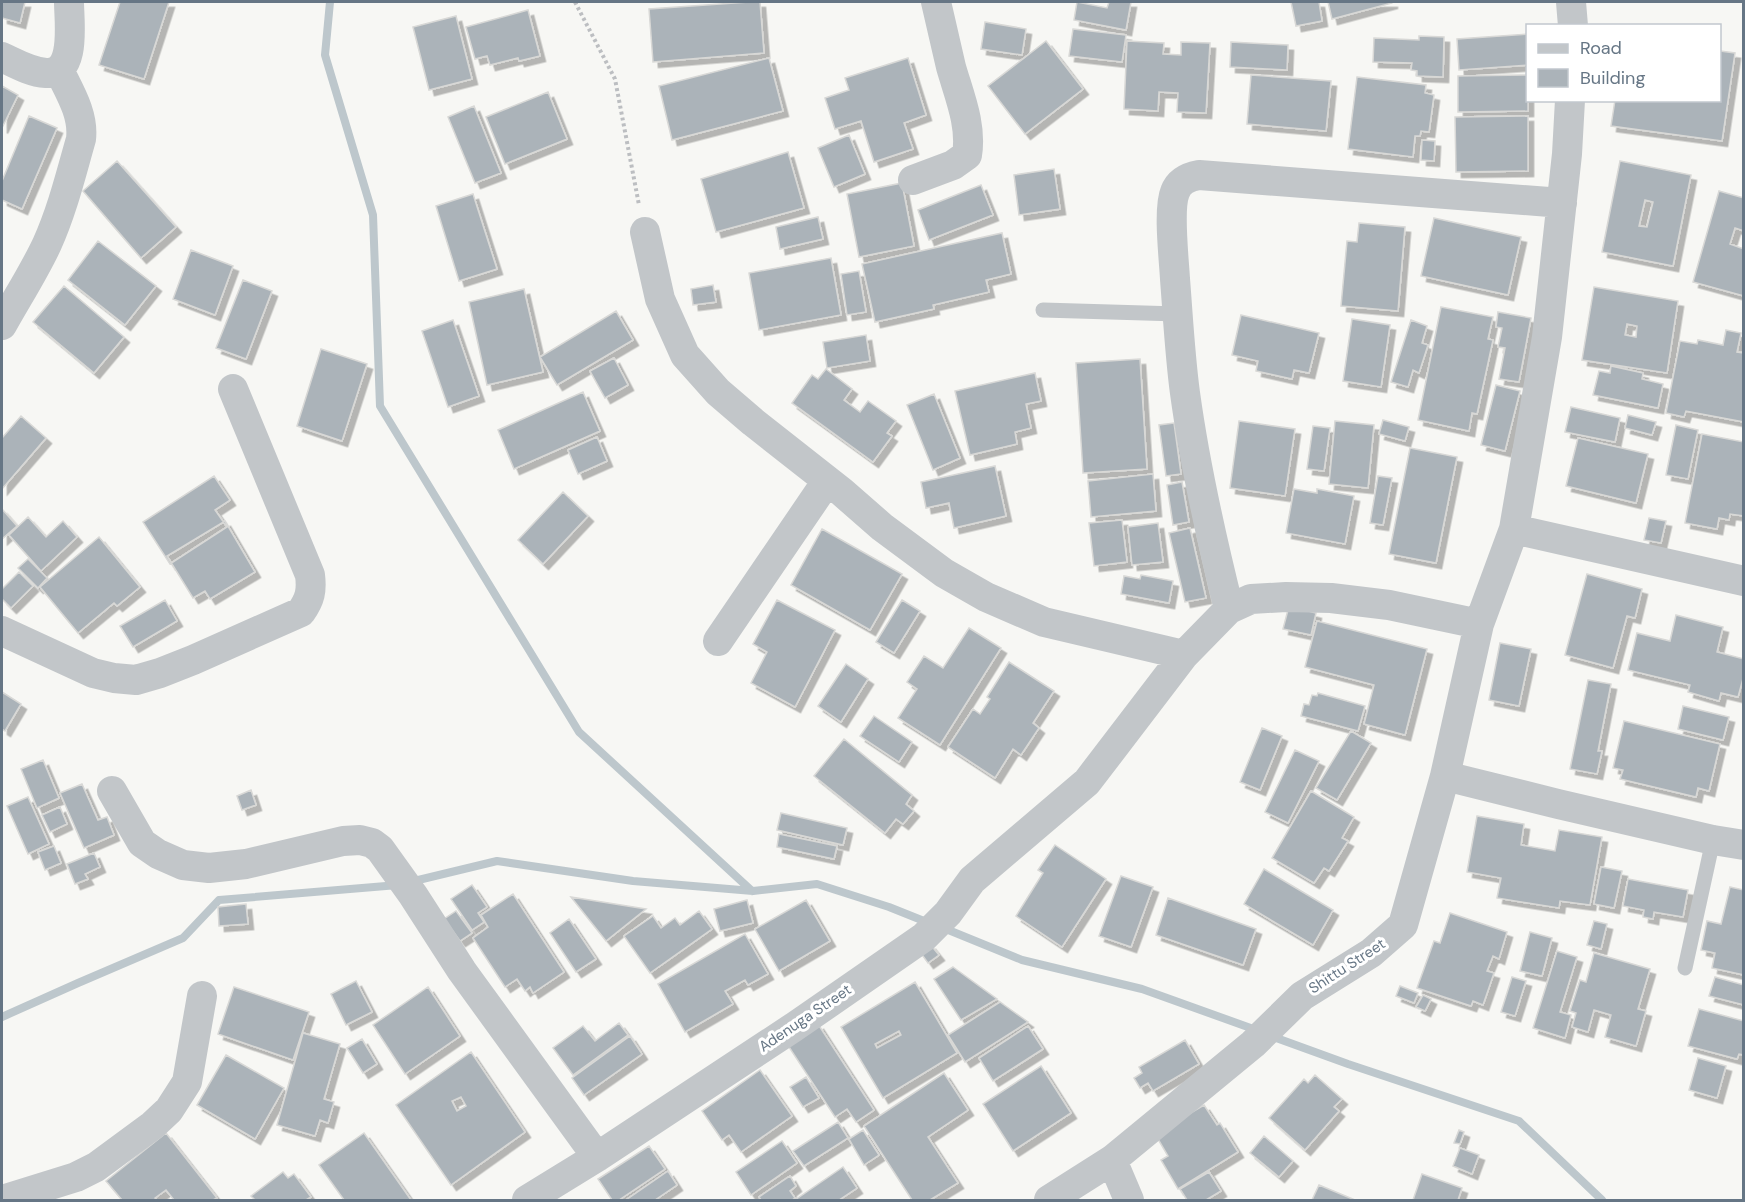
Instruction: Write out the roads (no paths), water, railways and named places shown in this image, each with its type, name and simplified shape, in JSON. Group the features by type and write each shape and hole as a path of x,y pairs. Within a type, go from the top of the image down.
{"street":[{"path":"2,57 28,69 48,73 59,70 66,60 70,45 69,2"},
{"path":"913,180 953,165 967,155 969,143 969,131 936,2"},
{"path":"1571,2 1573,24"},
{"path":"2,325 48,243 81,139 80,118 59,70"},
{"name":"Shittu Street","path":"1048,1200 1112,1160 1253,1044 1302,996 1371,953 1403,925 1445,776 1479,624 1514,529 1547,337 1567,154 1570,102"},
{"path":"1479,624 1389,605 1331,598 1251,599 1229,609 1206,517 1185,392 1178,314 1173,195 1186,178 1199,175 1562,203"},
{"path":"645,232 660,300 685,355 718,392 882,526 944,573 986,597 1044,622 1184,655"},
{"path":"2,631 93,673 136,680 193,660 301,612 309,601 312,590 310,575 233,389"},
{"path":"718,641 827,481"},
{"path":"1514,529 1743,581"},
{"name":"Adenuga Street","path":"527,1200 597,1157 794,1027 924,937 948,913 972,880 1087,782 1184,655 1229,609"},
{"path":"1445,776 1713,840 1743,845"},
{"path":"112,791 142,843 158,854 183,865 209,868 246,864 343,841 360,840 372,843 380,849 462,971 597,1157"},
{"path":"2,1200 76,1177 96,1167 153,1125 169,1110 187,1082 202,996"},
{"path":"1112,1160 1129,1200"}],"lane":[{"path":"1043,310 1178,314"},
{"path":"1684,968 1713,840"}],"waterway":[{"path":"330,2 325,55 373,215 380,406 579,732 752,891"},
{"path":"410,882 497,861 633,881 753,891 817,884 889,907 929,923"},
{"path":"2,1017 183,938 219,900 398,885"},
{"path":"941,927 1022,960 1142,989 1259,1031"},
{"path":"1271,1036 1519,1121 1602,1200"}]}
